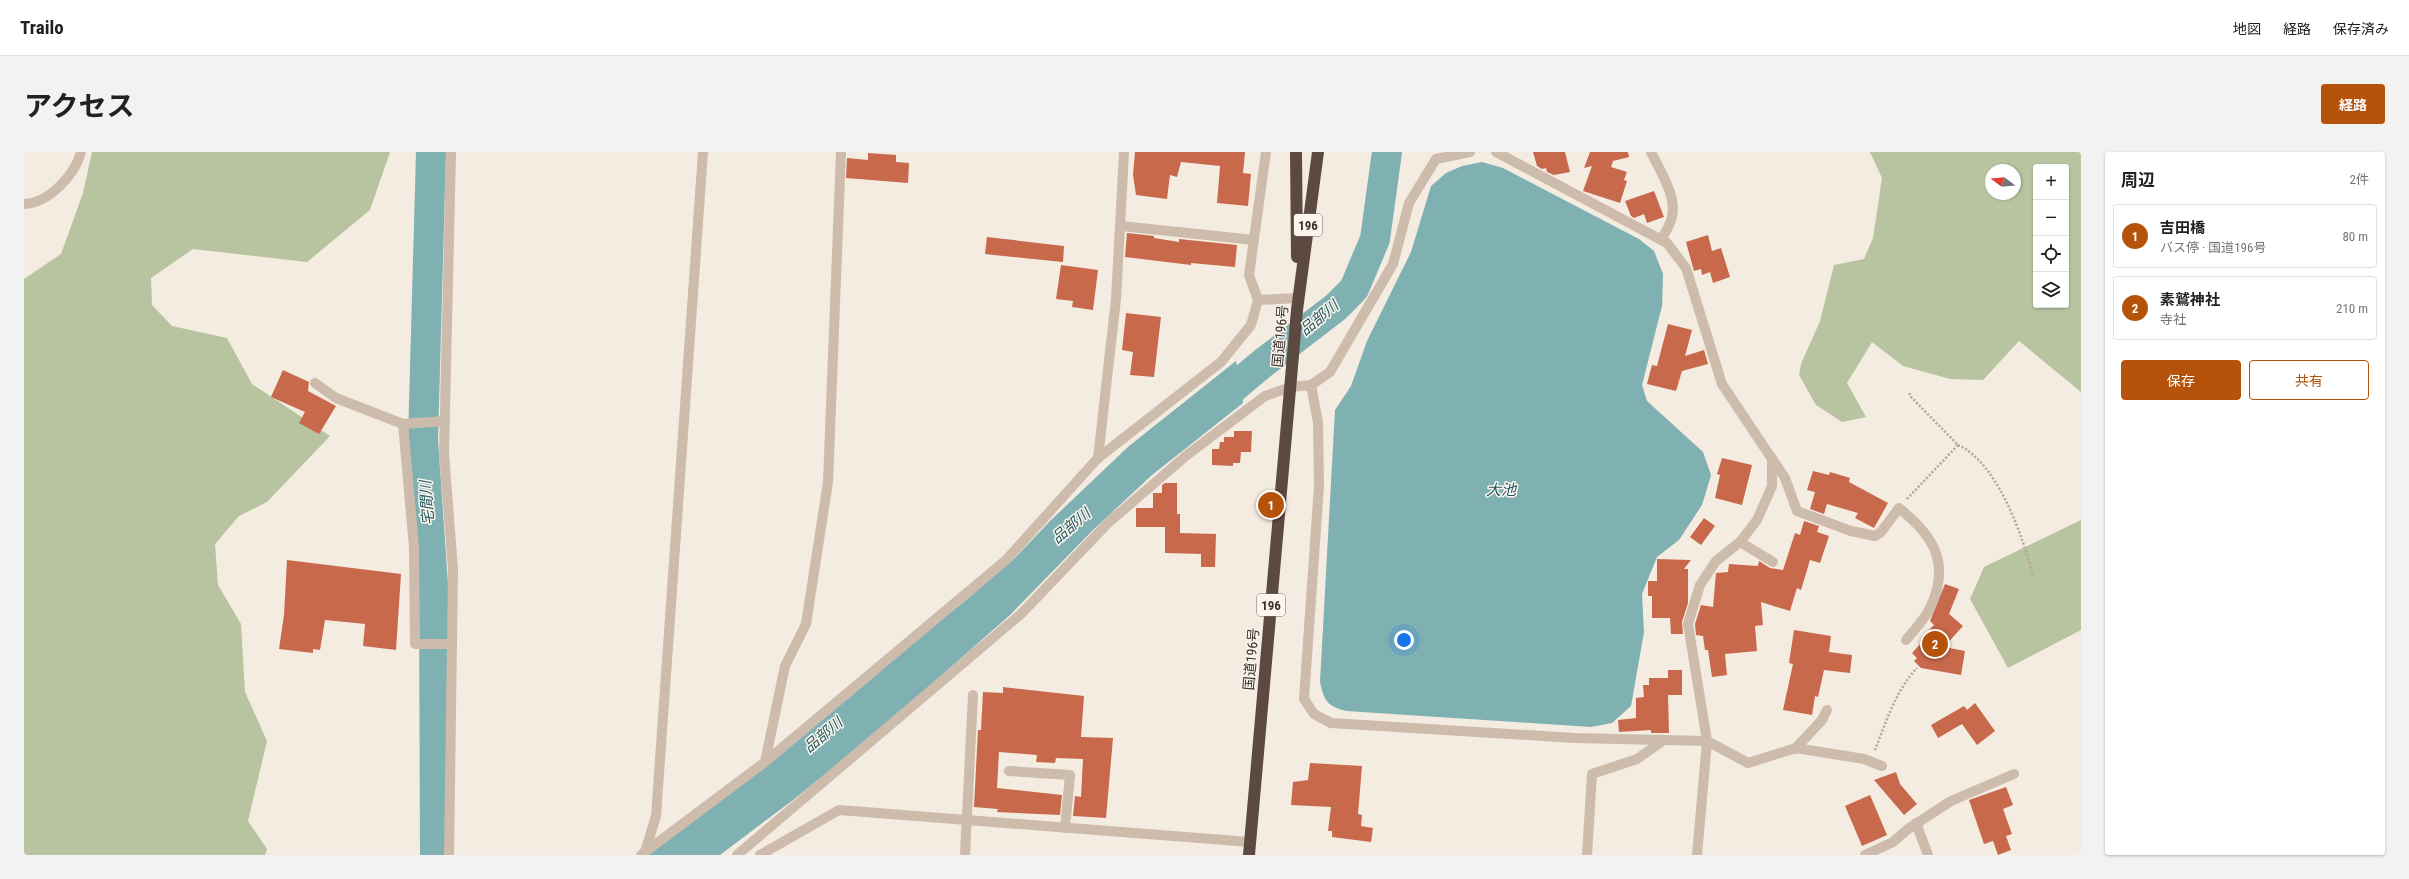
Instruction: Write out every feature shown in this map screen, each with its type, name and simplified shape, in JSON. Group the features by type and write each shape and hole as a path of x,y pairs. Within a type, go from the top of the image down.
{"highway":[{"name":"国道196号","path":"1296,152 1298,298"},
{"name":"国道196号","path":"1249,855 1298,298 1318,152"}],"street":[{"path":"24,204 52,193 72,173 81,152"},
{"path":"449,855 453,570 444,453 444,421 451,152"},
{"path":"643,853 656,816 703,152"},
{"path":"765,762 785,666 806,624 828,482 841,152"},
{"path":"1098,458 1121,226 1124,152"},
{"path":"643,853 765,762 1006,560 1098,458 1221,362 1250,325 1258,300 1249,275 1266,152"},
{"path":"737,855 1021,614 1108,523 1187,455 1265,396 1291,387 1311,384 1330,372 1393,264 1408,203 1436,159 1470,152"},
{"path":"1496,152 1667,243 1686,268 1722,384 1785,478 1797,511 1851,531 1875,536 1882,532 1899,508 1919,524 1939,560 1940,578 1930,609 1906,640"},
{"path":"1652,152 1672,200 1674,210 1671,221 1661,240"},
{"path":"1121,226 1254,240"},
{"path":"1258,300 1298,298"},
{"path":"315,383 336,398 404,424 444,421"},
{"path":"1311,384 1318,422 1319,486 1304,699 1314,714 1331,723 1575,738 1707,741 1748,763 1795,748 1871,762 1882,766"},
{"path":"404,424 414,547 415,644 452,644"},
{"path":"1697,855 1707,741 1688,624 1700,585 1716,561 1740,542 1757,520 1772,486 1772,458 1762,445"},
{"path":"1740,542 1773,562"},
{"path":"965,855 973,695"},
{"path":"1795,748 1822,720 1827,710"},
{"path":"1587,855 1592,774 1637,759 1664,740"},
{"path":"1009,771 1070,774 1065,828"},
{"path":"1866,855 1893,842 1916,823 1951,801 2014,774"},
{"path":"760,855 838,810 1250,842"},
{"path":"1916,823 1928,855"}],"path":[{"path":"1909,391 1910,396 1958,445 1971,451 1998,488 2026,550 2033,576"},
{"path":"1899,508 1958,445"},
{"path":"1871,762 1889,713 1908,677 1917,668"}],"green space":[{"path":"92,152 390,152 370,210 307,262 193,249 151,278 152,305 172,326 227,338 252,384 330,436 267,502 239,516 215,544 218,585 241,624 245,692 267,741 248,821 267,849 265,855 24,855 24,279 61,254 83,193"},
{"path":"1870,152 2081,152 2081,392 2019,341 1983,380 1950,379 1903,366 1872,342 1847,383 1866,417 1842,422 1816,405 1799,375 1801,364 1820,321 1834,265 1864,259 1873,238 1882,178"},
{"path":"2081,520 2081,630 2008,668 1970,599 1984,567"}],"water":[{"name":"大池","path":"1482,162 1503,168 1639,239 1654,251 1663,274 1662,306 1642,385 1647,401 1703,452 1711,475 1702,505 1679,540 1657,557 1642,594 1644,632 1631,706 1612,723 1591,727 1347,711 1335,707 1328,702 1323,694 1320,682 1335,410 1351,386 1367,341 1411,252 1431,186 1446,173 1462,166"},
{"path":"1236,361 1243,403 1152,475 1092,531 1010,615 875,734 793,800 720,855 648,855 965,601 1016,557 1050,521 1129,446"}],"building":[{"path":"1135,152 1245,152 1243,173 1251,174 1248,206 1217,203 1220,166 1181,162 1177,177 1170,175 1167,199 1136,195 1133,175"},
{"path":"1533,152 1565,152 1570,172 1554,175 1547,172 1546,168 1542,169 1537,166"},
{"path":"1590,152 1628,152 1629,157 1613,161 1611,167 1627,172 1624,180 1627,181 1620,203 1583,191 1592,166 1584,168"},
{"path":"868,153 896,155 896,162 909,163 908,183 846,178 847,158 868,160"},
{"path":"1654,191 1664,217 1647,223 1644,214 1634,218 1631,216 1625,201"},
{"path":"1127,233 1154,236 1154,238 1179,242 1179,239 1237,245 1235,267 1191,263 1191,265 1125,257"},
{"path":"1708,235 1712,251 1721,248 1730,277 1713,283 1710,272 1702,275 1701,269 1694,271 1686,242"},
{"path":"987,237 1064,246 1063,262 985,254"},
{"path":"1061,265 1098,270 1093,310 1072,307 1073,301 1056,299"},
{"path":"1126,313 1161,317 1154,377 1130,375 1133,352 1122,350"},
{"path":"1668,324 1692,330 1685,356 1704,350 1708,364 1682,371 1676,391 1647,384 1652,365 1657,366"},
{"path":"283,370 309,382 308,391 336,406 319,434 299,423 305,412 271,397"},
{"path":"1234,431 1252,431 1251,452 1241,452 1240,463 1233,463 1233,466 1212,465 1212,449 1219,449 1220,442 1224,442 1224,437 1234,437"},
{"path":"1722,458 1752,465 1742,505 1715,498 1720,475 1717,474"},
{"path":"1813,471 1829,475 1830,472 1850,478 1849,482 1888,503 1874,528 1855,518 1858,513 1827,504 1824,514 1810,509 1815,492 1807,490"},
{"path":"1165,483 1177,483 1177,514 1180,514 1180,533 1216,534 1215,567 1201,567 1201,554 1165,553 1165,527 1136,527 1136,508 1153,508 1153,493 1162,493 1162,485"},
{"path":"1704,518 1715,526 1701,545 1690,537"},
{"path":"1804,521 1819,526 1817,532 1829,536 1820,563 1810,560 1801,590 1797,588 1790,611 1761,602 1763,625 1755,626 1757,651 1725,654 1727,675 1712,677 1708,650 1705,650 1703,636 1696,635 1695,624 1701,605 1713,607 1716,573 1728,572 1729,564 1758,566 1759,561 1770,568 1783,570 1795,533 1800,535"},
{"path":"1657,559 1691,560 1684,569 1688,569 1688,603 1682,622 1683,634 1671,634 1670,618 1652,618 1652,596 1648,596 1648,581 1657,581"},
{"path":"287,560 401,574 396,650 363,646 365,624 325,620 320,650 313,649 313,653 279,649 284,615"},
{"path":"1945,584 1959,589 1949,614 1963,626 1944,647 1965,651 1961,675 1921,668 1914,661 1917,658 1912,653 1924,640 1921,638 1934,625 1930,621"},
{"path":"1794,630 1831,636 1829,652 1852,655 1850,673 1824,670 1818,697 1815,696 1812,715 1783,710 1793,664 1789,663"},
{"path":"1668,670 1682,670 1682,695 1668,695 1669,733 1651,733 1651,730 1619,732 1618,720 1636,718 1636,698 1644,697 1643,685 1649,685 1649,678 1668,678"},
{"path":"1003,687 1084,696 1081,737 1113,738 1106,818 1073,816 1075,796 1081,797 1083,759 1056,758 1055,763 1036,762 1037,755 999,752 997,788 1062,795 1060,815 997,812 998,809 974,807 978,730 981,730 983,692 1003,693"},
{"path":"1975,703 1995,731 1977,745 1962,724 1938,738 1931,725 1964,706 1967,710"},
{"path":"1310,763 1362,766 1358,814 1362,815 1361,826 1373,828 1371,842 1332,837 1332,831 1328,831 1331,807 1291,805 1293,782 1308,780"},
{"path":"1896,772 1900,784 1917,804 1904,815 1874,780"},
{"path":"2006,787 2013,805 2003,809 2012,834 2006,836 2011,850 1998,855 1993,841 1984,844 1969,800"},
{"path":"1870,795 1887,835 1862,846 1845,806"}],"waterway":[{"name":"宅間川","path":"431,152 423,440 434,599 435,855"},
{"name":"品部川","path":"1207,410 1263,363 1336,307 1354,289 1375,239 1387,152"}],"place":[{"name":"吉田橋","path":"1271,505"},
{"name":"素鷲神社","path":"1935,644"}]}
